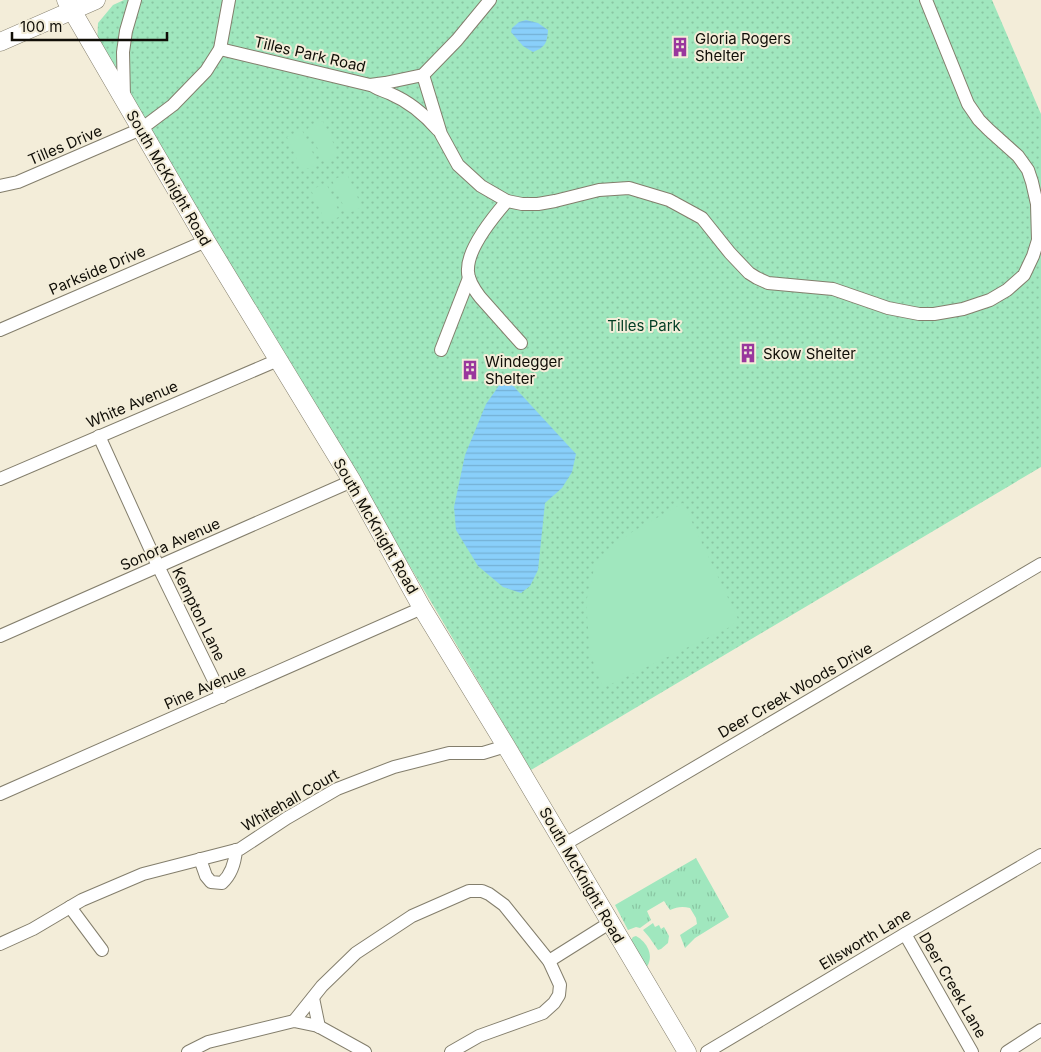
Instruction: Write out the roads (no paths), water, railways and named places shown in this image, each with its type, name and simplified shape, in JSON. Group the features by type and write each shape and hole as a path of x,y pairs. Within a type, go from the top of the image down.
{"main road":[{"path":"0,42 69,5 96,0"},
{"name":"South McKnight Road","path":"69,5 206,241 352,481 422,608 565,844 687,1052"}],"street":[{"path":"124,100 123,52 126,31 135,0"},
{"path":"141,130 173,105 206,71 220,49 229,0"},
{"path":"441,134 423,75 457,40 490,0"},
{"path":"370,85 412,105 441,134 458,165 481,186 507,201 522,204 538,204 599,190 629,188 670,200 702,218 749,273 768,283 832,289 888,308 919,314 963,310 990,300 1007,290 1024,275 1038,240 1037,204 1028,170 1018,156 979,120 968,104 926,0"},
{"name":"Tilles Park Road","path":"220,49 370,85 385,84 423,75"},
{"name":"Tilles Drive","path":"0,186 18,182 141,130"},
{"path":"507,201 478,240 469,259 467,270 474,289 521,343"},
{"name":"Parkside Drive","path":"0,330 206,241"},
{"path":"441,350 469,278"},
{"name":"White Avenue","path":"0,479 278,360"},
{"name":"Kempton Lane","path":"99,436 158,566 222,697"},
{"name":"Sonora Avenue","path":"0,636 352,481"},
{"name":"Deer Creek Woods Drive","path":"565,844 1041,564"},
{"name":"Pine Avenue","path":"0,794 422,608"},
{"name":"Whitehall Court","path":"0,944 33,929 82,900 143,874 240,849 337,789 394,766 449,753 482,753 506,746"},
{"name":"Whitehall Court","path":"200,859 206,876 211,882 222,883 231,872 236,858 236,850"},
{"name":"Ellsworth Lane","path":"707,1052 1041,855"},
{"path":"294,1021 322,986 356,953 412,916 469,891 482,891 504,905 550,961 560,985 559,995 554,1003 543,1013 479,1036 451,1052"},
{"path":"70,907 102,950"},
{"path":"550,961 611,922"},
{"name":"Deer Creek Lane","path":"905,934 972,1052"},
{"path":"313,998 319,1027"},
{"path":"188,1052 208,1042 294,1021 319,1027 364,1052"},
{"path":"1007,1052 1041,1030"}],"water":[{"path":"526,20 538,23 548,30 545,44 533,52 523,46 511,32 512,28 519,22"},
{"path":"505,377 576,454 572,472 562,488 545,503 538,570 530,586 521,593 503,587 478,566 456,530 454,507 465,455 486,404"}],"place":[{"name":"Gloria Rogers Shelter","path":"680,47"},
{"name":"Skow Shelter","path":"748,353"},
{"name":"Windegger Shelter","path":"470,370"}],"park label":[{"name":"Tilles Park","path":"644,325"}]}
